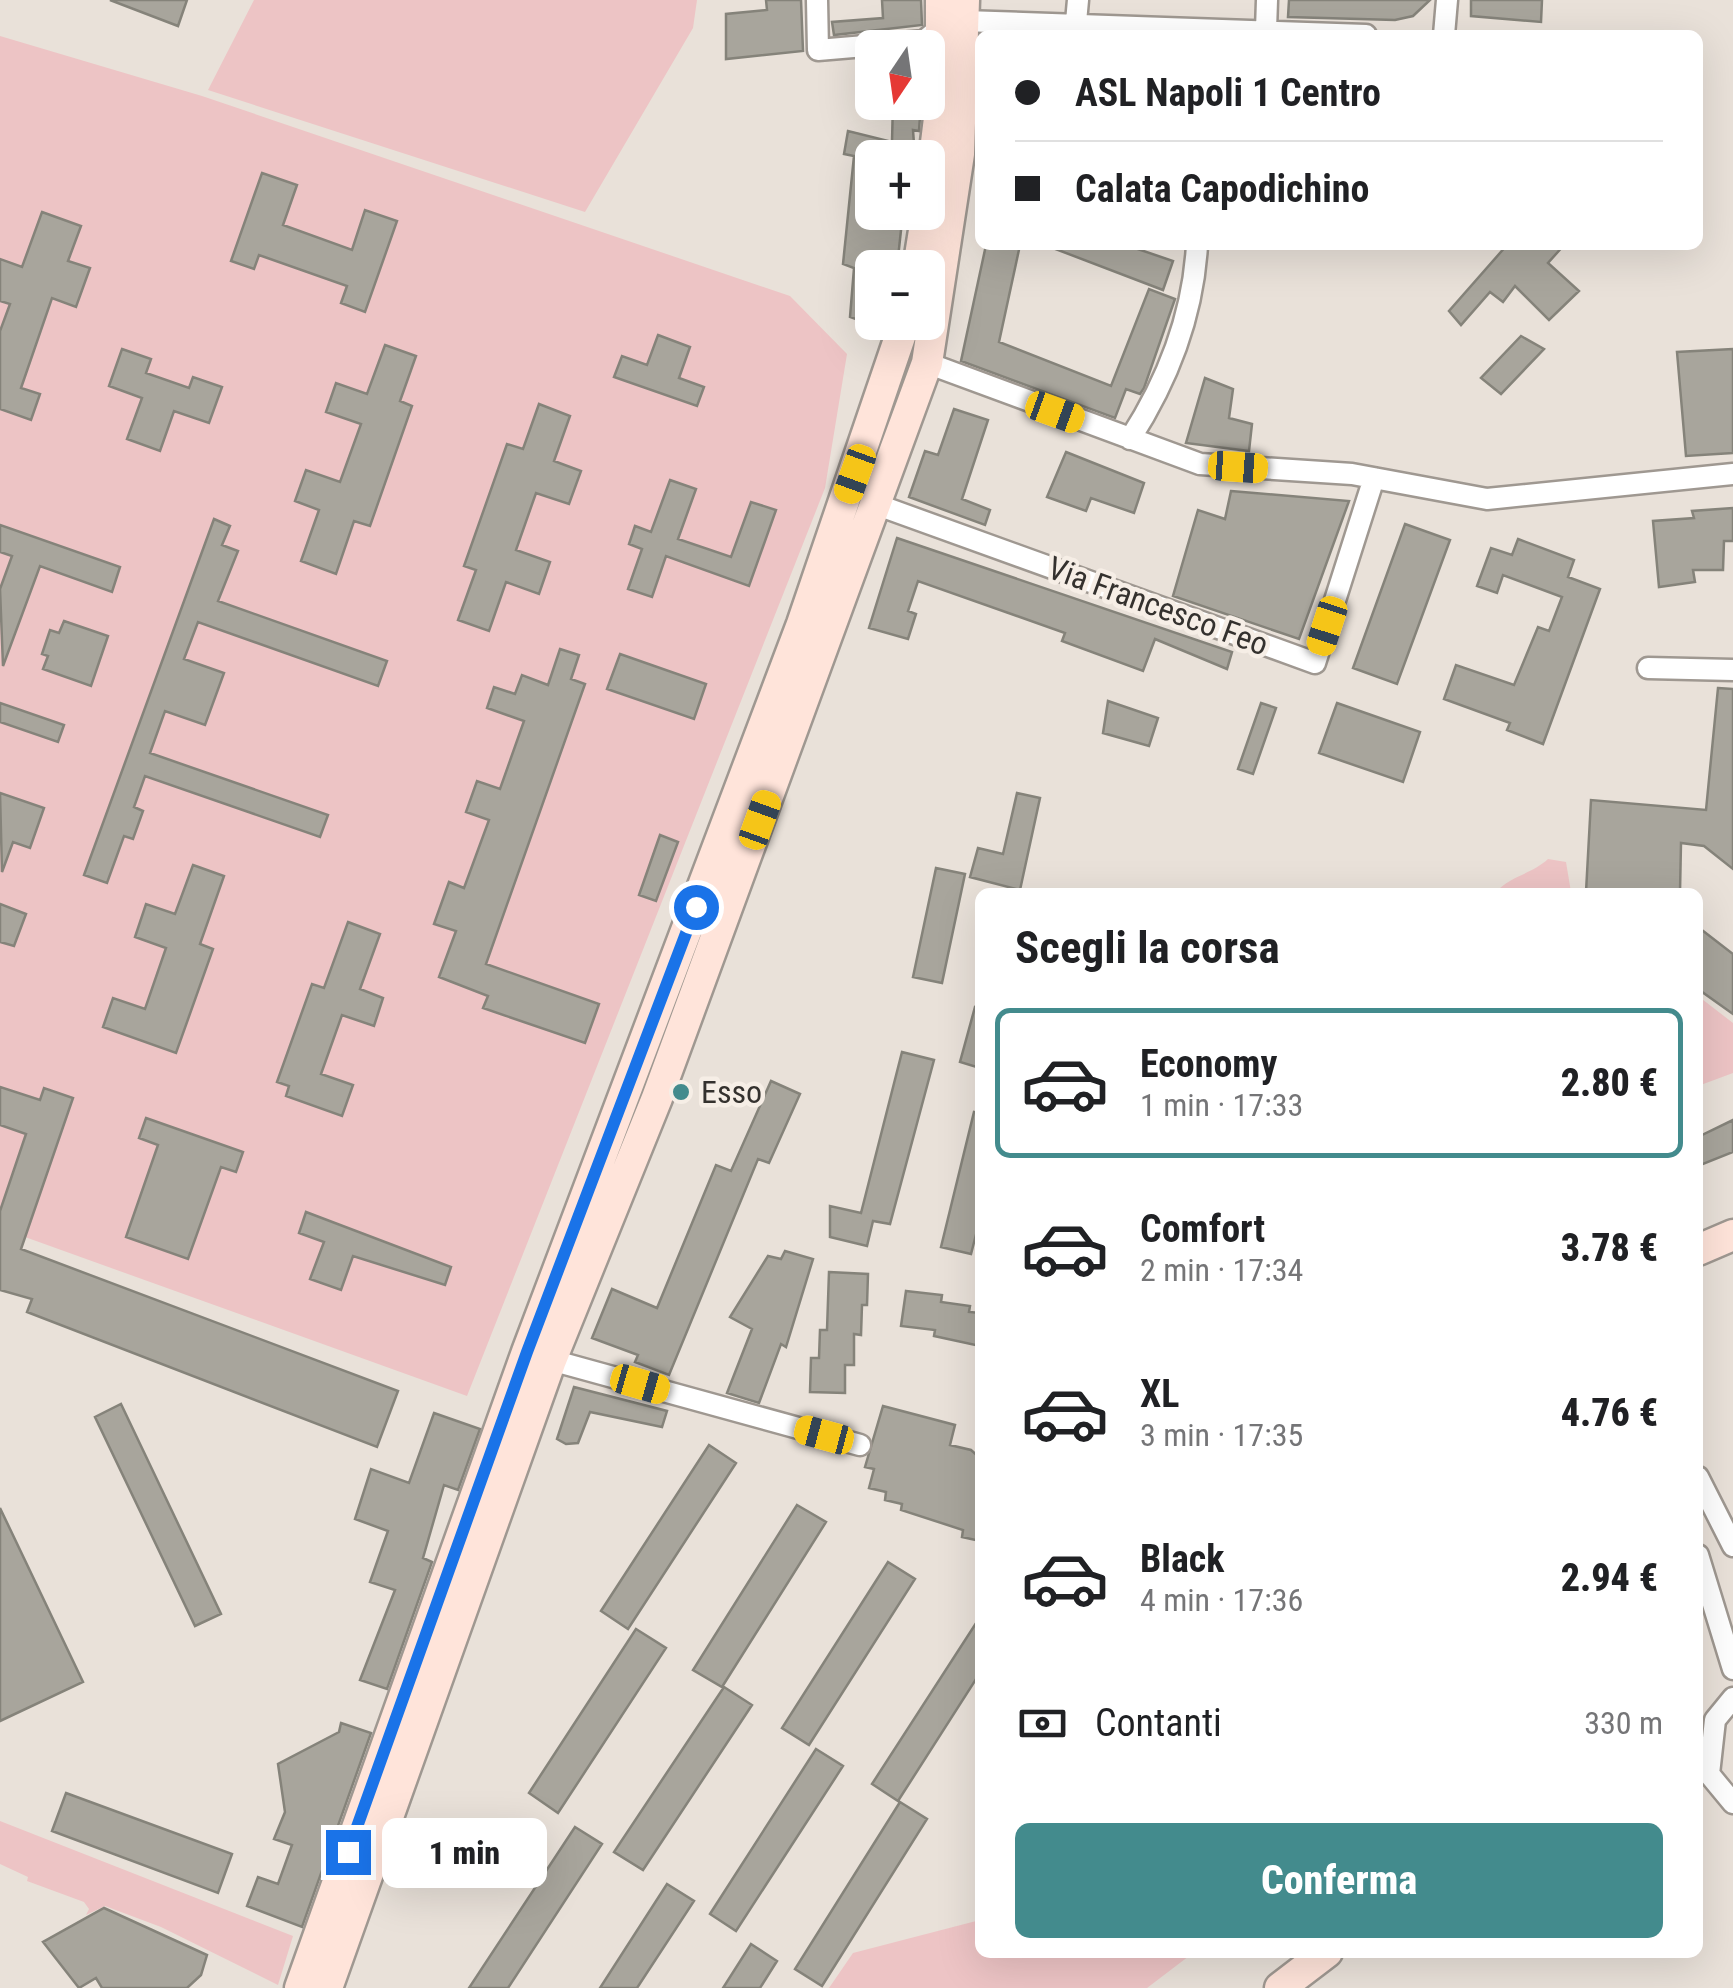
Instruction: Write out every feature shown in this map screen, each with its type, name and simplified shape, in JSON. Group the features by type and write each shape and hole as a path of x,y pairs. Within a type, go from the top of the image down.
{"main road":[{"path":"936,140 953,12"},
{"path":"328,1988 539,1356 657,1098 927,363 960,154 953,12"},
{"path":"300,1988 539,1356 900,340"},
{"path":"897,354 927,363"},
{"path":"1703,1248 1733,1235"},
{"path":"1280,1988 1319,1958"}],"street":[{"path":"817,0 818,50 924,41 953,12 1183,30"},
{"path":"1076,22 1078,0"},
{"path":"1266,30 1267,0"},
{"path":"1445,30 1448,0"},
{"path":"1130,439 1157,397 1186,318 1196,250"},
{"path":"927,363 1200,464 1374,478 1487,499 1733,474"},
{"name":"Via Francesco Feo","path":"876,504 1315,663 1374,478"},
{"path":"1648,668 1733,670"},
{"path":"539,1356 860,1445"},
{"path":"1703,1487 1733,1546"},
{"path":"1703,1571 1733,1668"},
{"path":"1733,1698 1716,1720 1709,1774 1733,1804"}],"shaded area":[{"path":"254,0 697,0 693,28 585,212 208,90"},
{"path":"0,36 202,96 790,296 847,354 825,488 467,1396 0,1228"},
{"path":"1548,859 1566,862 1570,888 1501,888"},
{"path":"1703,1000 1733,1023 1733,1073 1703,1084"},
{"path":"0,1821 293,1936 278,1985 161,1927 105,1906 86,1915 89,1909 84,1902 27,1881 28,1877 0,1864"},
{"path":"975,1921 975,1958 1186,1958 1147,1988 829,1988 853,1953"}],"building":[{"path":"110,0 187,0 178,26"},
{"path":"766,0 801,0 803,51 726,59 726,14 767,10"},
{"path":"882,0 921,0 922,25 834,35 832,22 883,18"},
{"path":"1289,0 1430,0 1413,16 1395,20 1288,17"},
{"path":"1471,0 1542,0 1541,22 1471,16"},
{"path":"893,120 920,120 919,131 913,130 914,140 892,140"},
{"path":"848,131 884,140 855,140 855,230 901,230 899,250 855,250 855,319 850,317 854,268 843,264 854,156 844,154"},
{"path":"262,173 297,185 283,225 352,250 365,210 397,221 365,312 341,303 347,286 259,255 254,269 231,261"},
{"path":"42,212 81,226 68,261 90,268 76,307 52,298 21,388 40,394 31,420 0,409 0,331 10,304 0,301 0,259 22,267"},
{"path":"985,250 1019,250 999,342 1111,386 1149,289 1175,299 1144,388 1140,394 1126,389 1115,418 961,361"},
{"path":"1058,250 1141,250 1173,261 1163,290"},
{"path":"1503,250 1560,250 1548,263 1579,291 1549,320 1515,286 1503,302 1490,292 1461,325 1449,311"},
{"path":"658,335 690,347 679,378 704,387 697,406 614,377 622,356 647,365"},
{"path":"1521,336 1544,349 1501,394 1481,378"},
{"path":"385,345 416,356 400,401 412,406 370,526 354,521 336,574 301,561 319,510 295,501 306,470 340,482 361,424 326,412 336,383 367,394"},
{"path":"122,349 151,359 146,373 189,388 193,377 222,387 209,423 174,411 160,451 127,439 142,398 109,386"},
{"path":"1733,349 1733,453 1686,456 1677,352"},
{"path":"1205,378 1233,389 1229,418 1252,424 1249,451 1186,443"},
{"path":"539,404 570,416 554,461 581,471 569,504 536,493 516,550 550,562 539,594 506,582 489,631 458,620 476,570 464,566 507,444 523,449"},
{"path":"954,409 988,420 962,499 990,510 985,525 909,497 925,451 938,455"},
{"path":"1066,452 1144,483 1134,513 1091,498 1086,511 1047,497"},
{"path":"670,480 696,489 678,539 731,557 751,502 776,510 749,586 666,556 652,597 628,589 642,549 629,544 635,526 651,532"},
{"path":"1231,491 1349,501 1299,639 1173,596 1198,510 1225,519"},
{"path":"1733,508 1733,541 1724,541 1723,570 1693,570 1695,582 1659,587 1653,521 1694,518 1692,511"},
{"path":"214,519 230,526 222,545 238,551 218,601 387,661 378,686 198,622 184,659 224,673 205,725 165,711 150,753 328,815 320,837 145,776 134,807 143,811 133,839 124,836 107,883 84,875"},
{"path":"1405,524 1450,540 1397,684 1353,668"},
{"path":"0,525 120,567 112,592 40,566 3,666 0,589 12,556 0,552"},
{"path":"897,538 1232,652 1227,669 1155,639 1143,671 1062,641 1065,633 918,581 908,611 916,614 908,639 869,628"},
{"path":"1518,539 1574,560 1568,577 1600,589 1543,744 1507,730 1510,723 1444,699 1456,665 1514,685 1538,627 1549,631 1562,597 1503,575 1497,593 1477,586 1491,548 1512,555"},
{"path":"64,621 108,636 91,686 43,669 48,656 42,654 50,630 59,633"},
{"path":"560,649 579,655 571,679 585,684 486,964 599,1004 585,1043 483,1008 488,996 439,977 456,931 434,924 449,882 464,888 489,820 466,812 477,781 500,789 524,721 487,708 494,687 515,694 522,675 548,685"},
{"path":"620,654 706,684 694,719 607,689"},
{"path":"1718,688 1733,689 1733,869 1704,846 1681,843 1680,888 1586,888 1591,800 1706,810"},
{"path":"1108,701 1158,718 1149,746 1103,733"},
{"path":"0,703 64,725 58,742 0,722"},
{"path":"1261,703 1276,708 1253,774 1238,769"},
{"path":"1337,703 1420,732 1403,782 1319,753"},
{"path":"0,793 44,808 30,848 13,842 2,872"},
{"path":"1017,793 1040,798 1020,888 970,877 978,848 1003,854"},
{"path":"660,835 678,842 656,901 639,895"},
{"path":"193,865 224,876 200,944 213,949 176,1053 103,1027 113,998 145,1009 166,948 135,937 146,904 175,914"},
{"path":"936,868 965,874 942,983 913,977"},
{"path":"0,904 26,914 14,946 0,942"},
{"path":"348,922 380,934 360,989 383,998 374,1026 342,1015 321,1074 353,1085 342,1116 286,1096 289,1086 277,1082 312,984 324,988"},
{"path":"1703,931 1733,954 1733,1014 1703,993"},
{"path":"975,1007 975,1066 960,1062"},
{"path":"902,1052 934,1060 890,1224 873,1221 867,1246 830,1237 830,1206 861,1213"},
{"path":"771,1081 800,1094 769,1163 758,1159 669,1375 635,1362 638,1355 592,1338 612,1289 657,1308 716,1165 731,1171"},
{"path":"0,1087 40,1100 44,1088 73,1098 21,1249 398,1391 377,1447 27,1312 32,1299 0,1290 0,1211 26,1134 0,1125"},
{"path":"975,1112 975,1238 971,1254 941,1247"},
{"path":"146,1118 243,1152 236,1172 221,1167 188,1259 126,1237 158,1145 139,1138"},
{"path":"1733,1120 1733,1152 1703,1164 1703,1135"},
{"path":"306,1212 451,1267 445,1285 353,1256 341,1290 310,1279 324,1242 299,1233"},
{"path":"785,1251 813,1259 786,1347 781,1344 759,1403 727,1393 752,1329 730,1317 768,1256 781,1259"},
{"path":"829,1272 868,1274 861,1335 854,1334 854,1365 845,1365 845,1393 810,1392 811,1358 819,1358 820,1330 827,1330"},
{"path":"906,1291 942,1295 941,1302 970,1306 969,1312 975,1313 975,1345 934,1336 935,1330 901,1326"},
{"path":"574,1387 667,1411 662,1427 590,1412 578,1443 566,1444 557,1439"},
{"path":"121,1404 221,1614 195,1626 95,1417"},
{"path":"883,1406 955,1425 950,1445 975,1454 975,1540 962,1537 963,1530 901,1510 902,1504 885,1500 886,1492 869,1488 874,1469 865,1467"},
{"path":"434,1413 480,1429 458,1490 444,1485 423,1558 432,1562 387,1689 360,1680 395,1590 370,1582 388,1531 355,1519 371,1469 409,1483"},
{"path":"709,1445 736,1463 628,1629 601,1611"},
{"path":"797,1505 826,1522 722,1687 693,1670"},
{"path":"0,1508 83,1682 0,1721"},
{"path":"888,1562 915,1579 809,1745 782,1728"},
{"path":"975,1625 975,1681 898,1801 872,1784"},
{"path":"636,1629 666,1648 558,1813 529,1793"},
{"path":"724,1687 752,1705 643,1870 614,1852"},
{"path":"341,1723 371,1733 302,1927 247,1906 258,1877 278,1884 292,1845 274,1839 285,1812 278,1764 339,1732"},
{"path":"816,1749 843,1766 736,1931 710,1914"},
{"path":"66,1793 232,1854 218,1893 52,1831"},
{"path":"900,1802 927,1819 822,1986 795,1969"},
{"path":"575,1827 602,1844 508,1988 469,1988"},
{"path":"667,1884 694,1901 637,1988 600,1988"},
{"path":"104,1908 207,1955 201,1975 187,1988 102,1988 96,1978 79,1988 43,1942"},
{"path":"751,1944 777,1961 760,1988 723,1988"}],"place":[{"name":"Esso","path":"681,1092"}],"route":[{"path":"348,1852 527,1352 696,907"}]}
